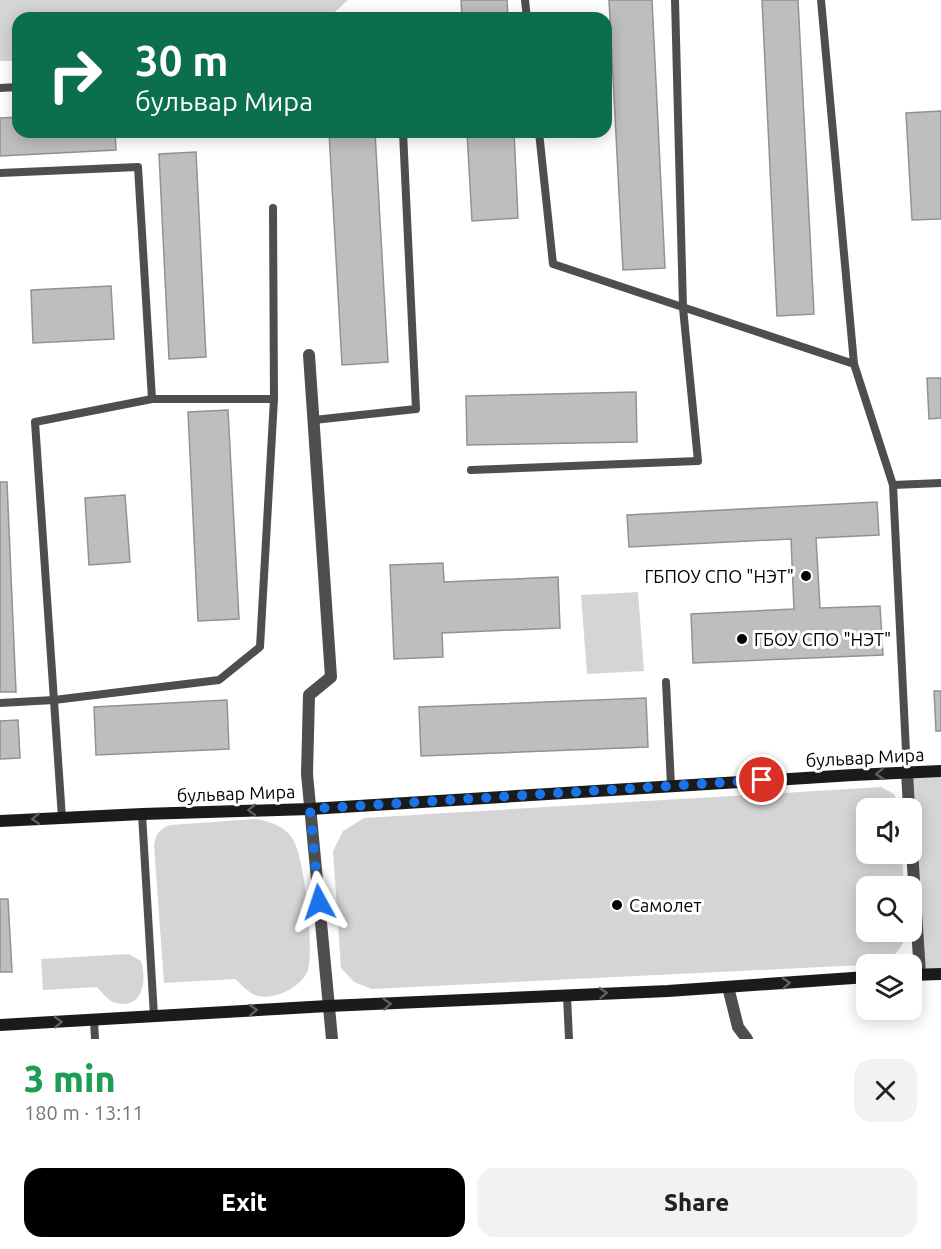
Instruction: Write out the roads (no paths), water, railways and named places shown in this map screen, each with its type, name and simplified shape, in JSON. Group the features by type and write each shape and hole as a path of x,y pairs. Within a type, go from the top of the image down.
{"street":[{"path":"309,355 331,677 309,695 307,774 332,1039"},
{"name":"бульвар Мира","path":"0,821 310,809 941,771"},
{"path":"906,772 908,798"},
{"path":"912,864 915,954"},
{"path":"922,974 941,974"},
{"path":"0,1025 328,1006 567,996 856,978"},
{"path":"728,987 738,1027 747,1039"}],"lane":[{"path":"471,470 698,461 683,308 675,0"},
{"path":"821,0 854,364 893,485 906,772"},
{"path":"314,420 416,409 403,138"},
{"path":"540,138 554,264 854,364"},
{"path":"0,173 138,167 152,399"},
{"path":"0,703 54,700 219,680 260,648 274,399 273,208"},
{"path":"62,818 36,422 152,399 274,399"},
{"path":"893,485 941,483"},
{"path":"666,682 671,786"},
{"path":"142,814 154,1016"},
{"path":"567,996 569,1039"},
{"path":"94,1021 95,1039"}],"place":[{"name":"ГБПОУ СПО \"НЭТ\"","path":"806,576"},
{"name":"ГБОУ СПО \"НЭТ\"","path":"742,639"},
{"name":"Самолет","path":"617,905"}]}
